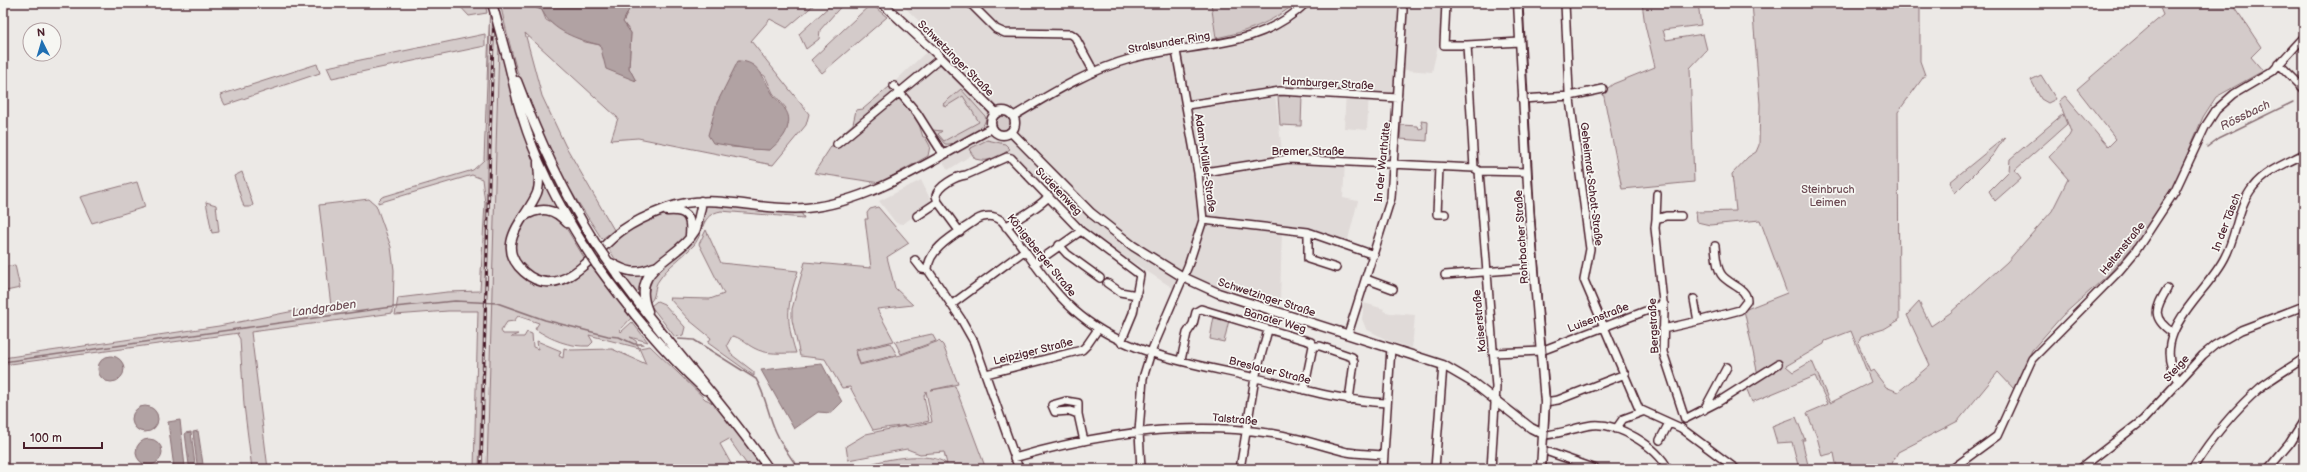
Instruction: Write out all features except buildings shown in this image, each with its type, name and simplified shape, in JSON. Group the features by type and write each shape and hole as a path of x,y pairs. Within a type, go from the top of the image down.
{"main road":[{"path":"492,3 521,115 538,162 576,233 596,264 650,335 669,356 722,406"},
{"name":"Schwetzinger Straße","path":"882,3 937,54 996,113"},
{"name":"Rohrbacher Straße","path":"1518,3 1522,99 1545,402 1545,435 1541,469"},
{"path":"509,64 536,132 551,164 570,201 594,240 607,260 652,320 722,406 769,469"},
{"path":"1004,111 1014,116 1015,124 1011,132 1002,135 992,128 991,121 996,113 1004,111"},
{"path":"538,162 540,176 538,192 521,218 514,232 512,239 513,253 518,266 535,279 552,282 572,275 622,230 658,211 698,202 730,201 790,208 830,204 853,199 872,191 992,128"},
{"name":"Schwetzinger Straße","path":"1011,132 1096,218 1139,250 1183,277 1218,293 1443,366 1472,382 1531,428 1545,435"},
{"path":"690,236 691,220 698,202"},
{"path":"652,320 645,304 644,291 647,278 656,266 678,250 690,236 697,224 698,202"},
{"path":"521,218 537,210 548,209 562,218 576,233"},
{"path":"658,211 678,211 688,216 691,220"},
{"path":"607,260 625,271 634,273 656,266"}],"street":[{"name":"Stralsunder Ring","path":"1014,116 1058,89 1094,72 1134,58 1248,38 1270,30 1294,14 1306,3"},
{"path":"1446,3 1444,45 1520,42"},
{"name":"Geheimrat-Schott-Straße","path":"1565,3 1570,96 1590,249 1584,279 1642,412"},
{"path":"972,5 996,29 1005,33 1066,32 1071,34 1075,37 1094,72"},
{"name":"In der Warthütte","path":"1348,334 1391,198 1403,10"},
{"name":"Heltenstraße","path":"1952,469 1986,446 1997,436 2032,359 2119,271 2135,252 2168,204 2205,127 2216,110 2227,99 2269,73 2304,37"},
{"name":"Kaiserstraße","path":"1467,45 1496,400 1491,469"},
{"name":"Adam-Müller-Straße","path":"1141,469 1139,432 1143,378 1151,352 1183,277 1203,220 1198,173 1176,51"},
{"path":"836,144 936,62"},
{"path":"2279,64 2303,85"},
{"path":"894,86 917,113 943,154"},
{"path":"1522,99 1570,96 1602,89"},
{"name":"Hamburger Straße","path":"1186,105 1280,91 1398,98"},
{"name":"In der Täsch","path":"2179,381 2174,374 2171,360 2173,332 2190,304 2225,258 2244,203 2253,187 2271,172 2304,154"},
{"name":"Sudetenweg","path":"938,202 936,195 938,192 959,176 966,175 1008,157 1050,196 1081,231 1139,274 1137,295 1132,316 1122,342"},
{"name":"Bremer Straße","path":"1198,173 1288,160 1394,164 1527,172"},
{"path":"1439,167 1436,214 1445,214"},
{"name":"Bergstraße","path":"1657,194 1656,247 1664,304 1664,352 1685,419"},
{"path":"1006,227 1050,196"},
{"path":"917,216 938,202 960,232"},
{"name":"Königsberger Straße","path":"928,270 928,263 932,255 976,220 986,216 998,218 1062,300 1098,329 1122,342 1151,352"},
{"path":"1656,219 1666,216 1681,216"},
{"path":"1203,220 1308,232 1374,255"},
{"path":"1034,264 1081,231"},
{"path":"1308,232 1308,259 1336,268"},
{"path":"1059,245 1067,254 1100,278"},
{"path":"1663,329 1740,310 1747,301 1745,292 1726,279 1720,272 1715,246"},
{"path":"951,305 1024,251"},
{"path":"914,260 922,269 928,270 968,331 986,374 1019,469"},
{"path":"1445,275 1534,268"},
{"path":"1366,279 1393,289"},
{"path":"1107,283 1120,292 1137,295"},
{"path":"2167,289 2158,305 2157,313 2162,324 2173,332"},
{"path":"1694,299 1698,321"},
{"name":"Luisenstraße","path":"1493,353 1541,351 1664,304"},
{"name":"Steige","path":"2080,469 2143,420 2203,356 2223,340 2241,330 2304,306"},
{"name":"Banater Weg","path":"1181,360 1187,333 1196,312 1200,309 1311,342 1313,346 1320,346 1353,358 1349,400"},
{"name":"Leipziger Straße","path":"986,374 1082,350 1088,346 1098,329"},
{"path":"1240,469 1255,378 1268,330"},
{"path":"1304,390 1313,346"},
{"path":"1383,469 1386,403 1391,348"},
{"name":"Breslauer Straße","path":"1151,352 1349,400 1386,403"},
{"path":"2180,469 2191,469 2225,423 2249,398 2273,378 2304,358"},
{"path":"1678,427 1685,419 1704,410 1778,364"},
{"path":"1436,469 1443,366"},
{"path":"1704,410 1727,367"},
{"path":"1545,402 1558,400 1625,374"},
{"path":"1616,429 1623,419 1642,412 1678,427 1736,469"},
{"path":"1078,414 1084,441"},
{"path":"2268,469 2289,444 2304,421"},
{"path":"1660,440 1668,423"},
{"path":"1545,435 1562,433 1594,425 1616,429 1650,446 1661,457 1668,469"},
{"name":"Talstraße","path":"1014,458 1084,441 1139,432 1189,427 1246,430 1275,434 1352,453 1384,455"},
{"path":"1543,450 1596,469"}],"shaded area":[{"path":"492,3 500,3 493,301 485,301 485,298"},
{"path":"524,3 632,3 623,22 631,33 629,68 636,81 606,69 600,45 566,34 552,24 542,10"},
{"path":"900,3 1211,3 1215,39 1290,23 1313,3 1443,3 1442,28 1432,72 1405,70 1403,95 1369,92 1367,130 1344,128 1346,91 1274,86 1283,159 1345,163 1343,198 1358,201 1346,247 1306,234 1282,230 1280,303 1184,277 1176,290 1098,240 1005,148 992,142 948,170 918,121 889,87 924,54 944,45"},
{"path":"738,61 751,64 760,71 772,93 787,112 789,120 787,129 781,139 770,150 749,149 713,143 708,135 717,103"},
{"path":"921,180 932,203 903,224 896,223 879,201"},
{"path":"1364,303 1384,309 1383,311 1390,313 1415,315 1412,348 1389,341 1366,329 1362,319"},
{"path":"485,304 492,304 493,307 487,469 479,469"},
{"path":"111,356 120,360 124,369 120,378 111,382 102,378 98,369 102,360"},
{"path":"822,364 842,402 831,413 818,412 794,429 761,370"},
{"path":"145,406 154,410 158,419 154,428 145,432 136,428 132,419 136,410"},
{"path":"180,420 185,467 174,468 168,422"},
{"path":"198,431 203,464 197,464 193,432"},
{"path":"191,432 195,465 189,465 185,433"},
{"path":"149,439 158,443 162,452 158,461 149,465 140,461 136,452 140,443"}],"green space":[{"path":"457,3 485,3 487,13 469,16"},
{"path":"490,3 485,280 479,469 474,469 478,311 448,311 395,315 398,298 447,292 480,291 485,203 482,179 472,175 378,203 378,201 382,197 473,170 484,160"},
{"path":"500,3 524,3 542,10 546,20 585,42 600,45 635,80 629,68 631,33 623,22 632,3 757,3 760,6 764,3 816,3 787,28 770,19 751,41 809,114 806,125 773,165 638,138 611,140 618,118 525,33 542,96 565,145 614,230 602,239 552,159 543,140 527,102","holes":["739,61 765,76 773,93 786,108 770,150 731,147 717,103"]},
{"path":"833,3 844,3 820,30 819,39 806,49 799,34"},
{"path":"1211,3 1296,3 1277,16 1258,26 1239,33 1216,38"},
{"path":"1642,3 1698,3 1701,25 1663,30 1666,40 1703,34 1707,50 1690,68 1694,182 1622,189 1603,92 1613,84 1655,67 1645,25"},
{"name":"Steinbruch Leimen","path":"1752,3 1920,3 1920,61 1925,75 1898,112 1899,320 1884,329 1861,336 1858,343 1870,372 1873,370 1886,387 1898,392 1930,365 1907,315 1919,302 1931,326 1950,313 2007,262 2052,211 2068,179 2049,157 2071,132 2059,101 2065,96 2108,147 2116,139 2077,89 2163,15 2158,3 2173,3 2175,6 2179,3 2232,3 2261,47 2251,57 2263,71 2216,97 2203,117 2175,183 2148,229 2109,274 2062,316 2032,350 2014,389 1998,372 1958,421 1898,452 1889,469 1837,469 1834,453 1822,456 1817,437 1807,413 1828,404 1815,376 1752,402 1745,385 1758,375 1744,310 1787,293 1760,220 1710,225 1697,222 1696,212 1736,211 1732,174 1748,157 1756,152 1759,145 1760,104","holes":["1851,331 1871,382 1830,403 1812,361 1793,372 1786,366 1824,344 1825,341"]},
{"path":"871,4 887,17 822,73 811,60"},
{"path":"485,34 485,46 332,78 327,67"},
{"path":"499,44 515,109 532,153 537,175 534,192 514,222 509,238 513,261 519,271 526,278 535,283 546,286 557,286 569,282 591,266 632,317 620,330 621,332 632,322 648,342 630,337 636,341 639,348 650,346 705,399 720,410 737,430 765,469 750,469 729,439 720,444 734,469 487,469","holes":["518,316 539,323 535,329 554,339 568,344 589,346 593,342 589,335 639,348 646,364 612,349 571,350 564,348 563,358 559,356 561,351 537,341 538,349 533,347 532,334 527,332 524,337 511,337 518,334 503,334 501,331 507,322 514,321"]},
{"path":"317,64 320,73 225,105 220,95"},
{"path":"2041,75 2056,99 2048,103 2041,99 2031,80"},
{"path":"889,87 918,121 923,137 925,137 930,146 928,156 880,183 814,173 836,139 853,124 856,110 863,109"},
{"path":"961,89 985,116 985,121 983,126 978,131 964,139 950,144 945,144 933,130 942,131 938,134 944,141 979,122 963,96 945,107 943,104"},
{"path":"1302,95 1301,126 1280,125 1278,96"},
{"path":"2063,114 2067,124 2015,170 2021,178 1995,201 1989,191 2009,171 2010,159"},
{"path":"1000,116 1006,116 1010,120 1010,126 1006,130 1000,130 996,126 996,120"},
{"path":"1421,121 1428,122 1427,141 1400,139 1401,125 1418,126 1419,129 1423,128"},
{"path":"531,133 561,194 594,249 591,252 557,196"},
{"path":"2005,137 1993,155 1955,193 1950,182"},
{"path":"987,140 1005,144 1010,149 990,160 975,159 969,149"},
{"path":"242,172 253,205 250,207 244,207 234,176"},
{"path":"541,173 565,217 529,211"},
{"path":"137,182 145,207 92,223 80,197"},
{"path":"369,199 376,205 391,247 394,270 393,313 251,332 268,469 252,469 244,405 240,339 237,334 239,333 3,365 3,358 219,326 289,312 331,306 319,205"},
{"path":"206,202 216,205 219,232 212,233"},
{"path":"708,205 795,211 802,214 804,218 721,211 714,213 706,220 694,245 667,270 659,280 654,297 650,302 647,293 648,285 652,278 657,271 685,248 693,234 703,209"},
{"path":"878,207 909,243 887,257 895,288 913,305 877,309 894,341 855,350 860,365 901,355 939,341 943,345 958,384 931,390 955,386 986,469 858,469 890,459 916,457 929,457 947,464 944,452 920,454 907,449 848,460 846,446 866,434 932,422 926,391 924,396 929,421 873,430 850,387 842,388 825,359 800,356 792,320 792,309 805,262 871,268 865,219 868,219 867,213 870,209"},
{"path":"547,212 563,223 585,259 570,271 560,276 549,277 538,275 529,271 517,256 515,247 516,236 526,219 533,215"},
{"path":"677,213 685,217 688,230 687,235 680,244 652,264 636,269 628,268 614,257 608,247 632,229 648,220"},
{"path":"706,230 721,263 798,271 789,312 790,330 796,353 764,352 732,336 727,345 732,355 754,372 754,376 708,343 711,338 689,320 669,298 710,299 724,294 699,244"},
{"path":"599,257 630,299 678,359 653,334 597,260"},
{"path":"15,265 20,288 6,291 3,267"},
{"path":"616,270 647,273 642,302"},
{"path":"657,301 664,304 685,327 683,335 675,337 651,306"},
{"path":"1214,316 1229,320 1224,342 1210,339"},
{"path":"932,334 936,341 901,354 895,342"},
{"path":"890,343 897,355 860,364 856,351"},
{"path":"1796,417 1805,440 1802,440 1809,469 1799,469 1792,442 1777,443 1772,426"}],"waterway":[{"name":"Rössbach","path":"2207,147 2219,138 2293,102"},
{"name":"Landgraben","path":"3,362 384,308 455,301 497,303 545,320 608,336 619,337 634,344 643,344"},
{"name":"Landgraben","path":"678,339 694,340 756,379 778,437 799,469"}],"tram line":[{"path":"1522,3 1532,184 1550,401 1546,469"}],"railway":[{"path":"481,469 494,3"}]}
